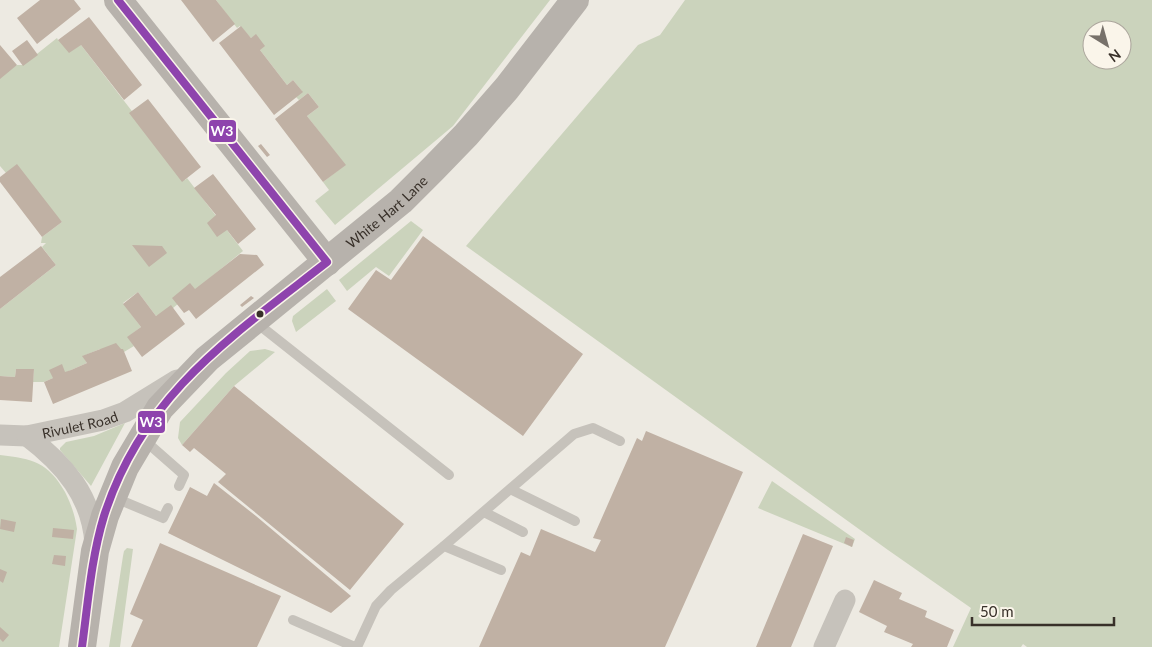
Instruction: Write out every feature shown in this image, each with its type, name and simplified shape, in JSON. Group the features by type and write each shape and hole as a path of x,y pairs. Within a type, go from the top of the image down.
{"street":[{"path":"118,0 327,262"},
{"name":"White Hart Lane","path":"82,647 95,551 104,516 125,467 141,437 160,408 207,359 401,201 466,135 528,62 575,0"},
{"name":"Rivulet Road","path":"0,435 27,436 103,420 125,412 162,390 207,359"},
{"name":"Rivulet Road","path":"27,436 41,446 82,494 92,519 95,551"},
{"path":"827,646 845,600"}],"lane":[{"path":"253,320 449,475"},
{"path":"293,620 356,647 376,606 391,590 574,434 593,428 620,441"},
{"path":"141,437 184,475 179,486"},
{"path":"510,489 575,521"},
{"path":"112,496 163,518 168,508"},
{"path":"484,512 523,532"},
{"path":"444,546 501,570"}],"green space":[{"path":"216,0 550,0 453,126 335,225 315,201 329,190 323,182 345,165 307,116 319,107 308,93 299,100 296,97 302,91 293,80 287,85 260,50 256,35 251,38 240,26 237,28"},
{"path":"685,0 1152,0 1152,647 1027,647 1023,644 1021,647 953,647 971,608 466,246 638,45 660,35"},
{"path":"57,38 58,40 81,45 185,180 187,178 243,251 173,308 156,316 138,292 123,303 141,327 128,337 134,346 124,352 100,349 83,356 87,363 44,382 33,382 34,369 16,369 15,377 0,376 0,309 56,265 42,247 46,243 41,243 42,237 62,222 0,166 0,76 17,65 23,65"},
{"path":"411,221 423,230 389,276 376,267 347,291 339,280"},
{"path":"327,289 336,301 296,332 292,321 293,316"},
{"path":"265,349 275,352 234,386 182,445 178,438 180,422 226,373 250,351"},
{"path":"125,423 91,486 60,448 66,442 94,436"},
{"path":"0,455 22,458 46,468 59,482 74,514 77,529 59,647 0,647"},
{"path":"772,481 855,539 852,547 758,508"},
{"path":"127,548 133,549 120,647 109,647 123,556"}],"building":[{"path":"40,0 74,0 81,9 37,44 17,18"},
{"path":"181,0 216,0 235,24 213,42"},
{"path":"89,17 142,85 124,100 81,45 69,53 58,40"},
{"path":"241,26 251,38 256,34 265,46 260,50 287,85 293,80 303,92 274,115 219,43"},
{"path":"27,40 38,55 23,66 12,51"},
{"path":"0,45 17,65 0,79"},
{"path":"308,93 319,107 307,116 346,165 323,182 275,119"},
{"path":"148,99 201,167 182,182 129,113"},
{"path":"261,144 270,155 267,157 258,146"},
{"path":"17,164 62,222 42,237 0,182 0,177"},
{"path":"213,174 256,229 238,244 227,230 217,237 207,223 216,215 194,188"},
{"path":"423,236 583,354 523,436 348,309 376,270 391,280"},
{"path":"132,245 162,246 167,253 149,267"},
{"path":"41,246 56,265 0,309 0,277"},
{"path":"240,254 257,255 264,265 196,319 189,310 184,313 172,298 190,283 195,289"},
{"path":"138,292 156,316 171,305 185,324 142,357 127,337 141,327 123,304"},
{"path":"251,296 254,298 242,307 240,305"},
{"path":"116,343 123,349 132,371 53,404 44,382 53,378 49,370 62,364 65,372 71,370 87,363 82,356"},
{"path":"16,369 34,369 32,402 0,400 0,376 15,377"},
{"path":"234,386 404,524 350,590 218,482 226,474 194,448 190,452 182,445"},
{"path":"646,431 743,472 665,647 479,647 521,552 530,556 541,529 595,552 601,540 593,538 637,438 642,441"},
{"path":"214,483 351,596 331,613 168,533 190,487 207,496"},
{"path":"1,519 16,522 14,532 0,529"},
{"path":"53,528 74,530 73,539 52,537"},
{"path":"803,534 833,546 791,647 756,647"},
{"path":"846,537 854,540 852,547 844,543"},
{"path":"160,543 281,596 257,647 131,647 143,620 130,614"},
{"path":"54,555 66,556 65,566 52,564"},
{"path":"0,569 7,572 3,583 0,581"},
{"path":"874,580 902,593 899,599 927,611 925,617 954,630 947,647 911,647 913,644 884,632 887,626 859,612"},
{"path":"0,627 9,635 3,642 0,639"}],"transit line":[{"name":"W3","path":"118,0 327,262"},
{"name":"W3","path":"82,647 93,565 104,516 121,473 142,435 166,402 194,371 257,316 327,262"}]}
